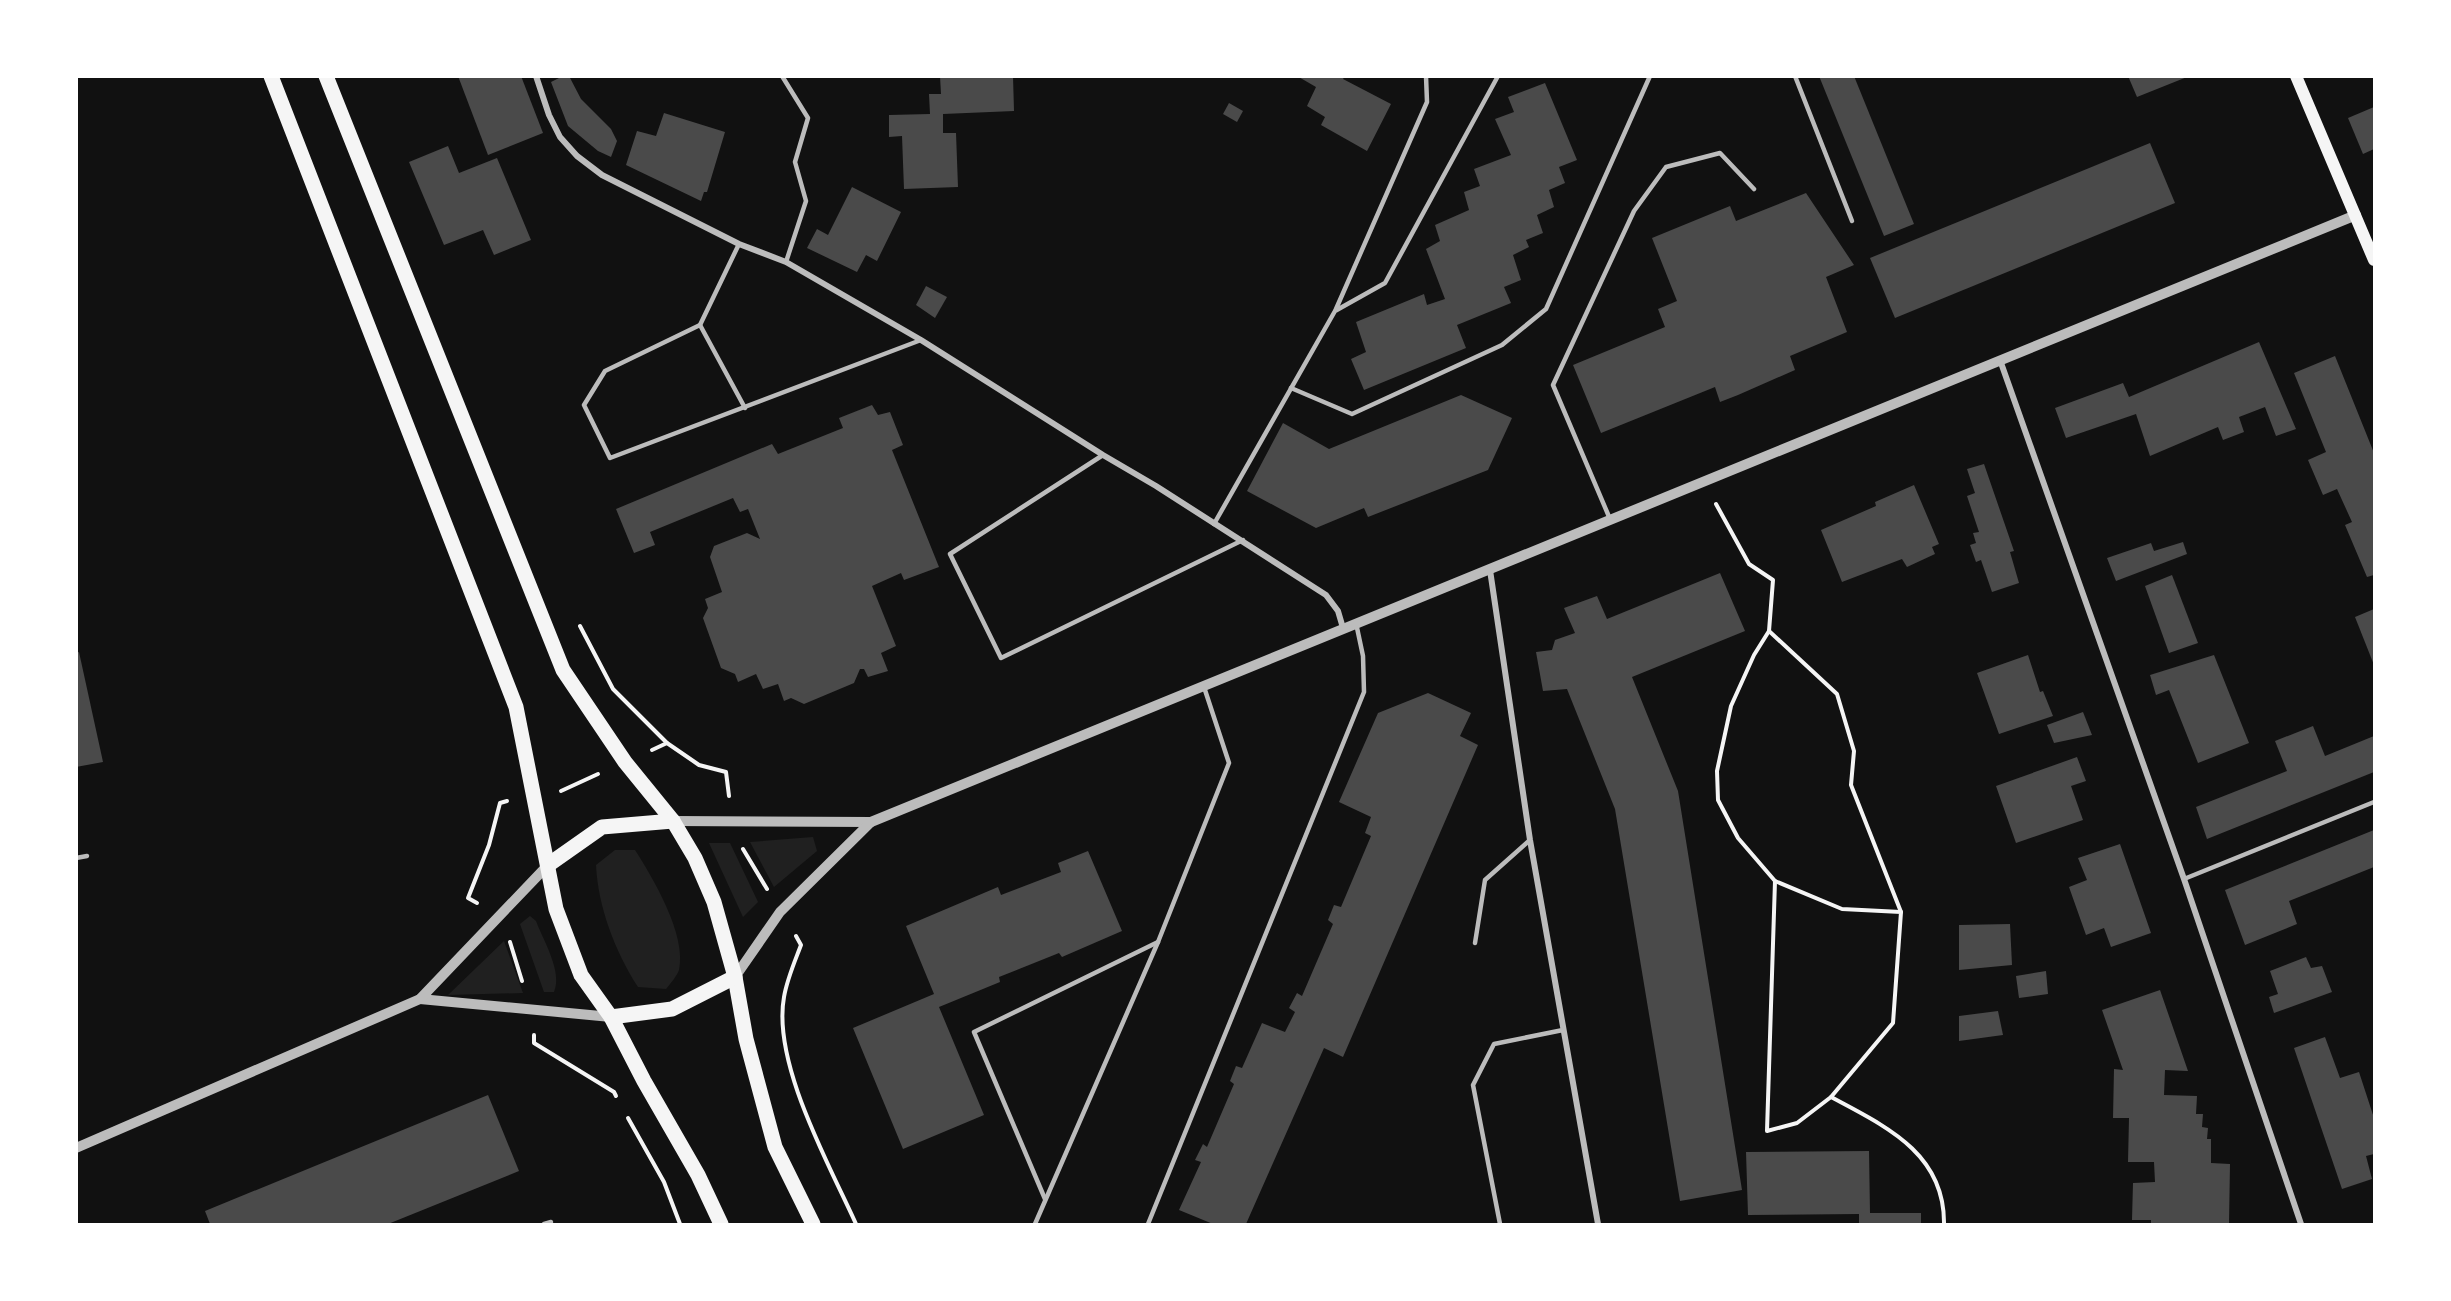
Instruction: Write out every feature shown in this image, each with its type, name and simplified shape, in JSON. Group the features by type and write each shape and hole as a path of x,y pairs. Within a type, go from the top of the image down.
{"main road":[{"path":"271,76 516,707 556,909 581,975 611,1017 644,1081 698,1175 721,1224"},
{"path":"326,76 562,670 625,762 673,821 695,858 714,902 735,977 746,1039 775,1147 813,1224"},
{"path":"2296,76 2374,260"},
{"path":"548,865 602,827 673,821"},
{"path":"611,1017 672,1009 735,977"}],"street":[{"path":"536,76 549,115 560,137 577,156 602,175 739,244 786,262 921,340 1243,540 1326,595 1338,611 1343,628"},
{"path":"673,821 871,822 2356,215"},
{"path":"2000,360 2184,879 2301,1224"},
{"path":"1490,570 1530,840 1598,1224"},
{"path":"735,977 780,912 871,822"},
{"path":"76,1148 420,999 548,865"},
{"path":"420,999 611,1017"}],"lane":[{"path":"782,76 808,118 795,162 806,201 786,262"},
{"path":"1214,524 1335,311 1427,102 1426,76"},
{"path":"1335,311 1385,283 1498,76"},
{"path":"1291,388 1352,414 1502,345 1546,309 1650,76"},
{"path":"1795,76 1852,220"},
{"path":"1610,519 1553,385 1634,212 1666,167 1720,153 1754,189"},
{"path":"739,244 700,325 605,371 584,405 610,458 921,340"},
{"path":"700,325 745,408"},
{"path":"1103,455 950,554 1001,658 1243,540"},
{"path":"1147,1224 1364,692 1363,656 1356,623"},
{"path":"1035,1224 1158,942 1229,763 1204,687"},
{"path":"2184,879 2374,802"},
{"path":"1475,943 1485,880 1530,840"},
{"path":"76,858 87,856"},
{"path":"1045,1199 974,1032 1158,942"},
{"path":"1500,1224 1473,1084 1494,1044 1563,1030"},
{"path":"544,1224 550,1222"}],"path":[{"path":"1704,481 1749,564 1773,580 1769,631 1754,656 1731,706 1717,771 1718,800 1738,838 1775,881 1842,909 1901,912"},
{"path":"1769,631 1837,694 1854,751 1851,785 1901,912 1893,1023 1831,1097 1797,1123 1767,1131 1775,881"},
{"path":"667,743 699,765 726,772 733,823 739,842 801,945 784,996 782,1022 789,1067 856,1224"},
{"path":"532,1011 534,1044 614,1092 619,1102"},
{"path":"1831,1097 1892,1130 1926,1162 1944,1205 1944,1224"},
{"path":"625,1112 664,1182 680,1224"}],"shaded area":[{"path":"813,837 817,851 774,887 750,842"},
{"path":"709,843 730,843 758,902 743,917"},
{"path":"615,850 635,850 667,907 678,940 680,956 679,970 666,989 638,987 622,959 609,928 600,897 596,865"},
{"path":"530,916 536,921 554,966 556,984 554,992 544,992 520,924"},
{"path":"504,941 523,993 448,995"}],"building":[{"path":"458,76 521,76 543,133 488,155"},
{"path":"563,76 569,76 581,99 611,129 617,141 611,157 598,151 568,126 551,82"},
{"path":"940,76 1013,76 1014,111 943,114 943,133 956,133 958,187 904,189 902,136 889,137 889,115 930,114 929,94 941,94"},
{"path":"1297,76 1345,76 1343,79 1391,104 1367,151 1321,125 1325,117 1307,106 1316,87"},
{"path":"1819,76 1854,76 1914,224 1884,236"},
{"path":"2128,76 2187,76 2187,77 2137,97"},
{"path":"1545,83 1577,160 1559,167 1565,183 1549,190 1554,207 1537,215 1543,233 1526,240 1529,247 1513,255 1521,280 1504,287 1511,303 1457,325 1466,348 1364,390 1351,359 1366,352 1356,322 1424,294 1427,305 1445,299 1426,249 1440,241 1435,225 1469,210 1464,192 1480,186 1474,169 1511,155 1495,119 1514,112 1508,97"},
{"path":"1229,103 1243,111 1237,122 1223,114"},
{"path":"2374,107 2374,149 2363,154 2348,118"},
{"path":"664,113 725,132 707,192 704,192 701,201 626,165 637,131 656,136"},
{"path":"2150,143 2175,203 1895,318 1870,258"},
{"path":"448,146 459,173 497,158 531,240 494,255 483,230 444,245 409,162"},
{"path":"852,187 901,212 877,261 866,255 857,272 807,248 817,229 828,235"},
{"path":"1806,193 1854,265 1826,277 1847,332 1790,356 1795,370 1738,395 1720,402 1715,387 1601,433 1573,365 1665,327 1658,309 1677,301 1652,238 1730,206 1736,221"},
{"path":"926,286 947,297 935,318 916,305"},
{"path":"2259,342 2296,429 2276,436 2265,407 2239,417 2244,432 2223,440 2218,427 2150,456 2136,414 2066,438 2055,408 2123,383 2129,397"},
{"path":"2335,356 2374,453 2374,575 2367,577 2345,525 2352,522 2337,489 2323,495 2308,460 2326,452 2294,373"},
{"path":"1461,395 1512,418 1488,470 1368,517 1364,508 1316,528 1247,491 1283,423 1329,449"},
{"path":"872,405 878,415 890,412 903,445 892,450 939,567 904,580 901,573 872,586 896,646 881,653 888,671 868,677 864,669 860,669 854,683 804,704 791,698 784,701 778,684 763,689 756,674 738,682 735,674 721,668 703,618 708,608 705,599 722,592 710,557 714,546 747,533 760,539 748,509 740,512 733,498 650,532 655,545 634,553 616,509 772,444 778,454 843,428 839,418"},
{"path":"1984,464 2014,551 2010,552 2019,583 1992,592 1981,560 1976,562 1970,545 1976,543 1973,533 1979,532 1967,496 1975,493 1967,469"},
{"path":"1914,485 1939,544 1932,547 1935,554 1907,567 1902,559 1842,582 1821,530 1876,506 1875,502"},
{"path":"2183,542 2187,554 2116,581 2107,558 2151,543 2154,551"},
{"path":"1720,573 1745,631 1632,677 1678,791 1742,1190 1680,1201 1615,809 1567,689 1543,691 1536,652 1552,650 1555,640 1575,633 1564,608 1597,596 1607,619"},
{"path":"2172,575 2198,643 2169,653 2145,586"},
{"path":"2374,609 2374,665 2355,617"},
{"path":"79,652 103,762 76,767 76,653"},
{"path":"2028,655 2040,692 2043,691 2053,716 1999,734 1977,673"},
{"path":"2214,655 2249,743 2198,763 2169,690 2156,695 2150,675"},
{"path":"1428,693 1471,713 1460,736 1478,745 1343,1057 1324,1048 1246,1224 1213,1224 1179,1210 1201,1162 1195,1160 1203,1144 1207,1147 1234,1084 1230,1081 1236,1066 1242,1068 1262,1023 1285,1032 1295,1012 1289,1008 1297,993 1302,996 1333,924 1328,920 1334,905 1341,907 1371,836 1365,833 1371,817 1339,802 1378,713"},
{"path":"2083,712 2092,735 2054,743 2047,725"},
{"path":"2313,726 2325,756 2374,736 2374,772 2207,839 2196,807 2287,771 2275,741"},
{"path":"2077,757 2086,781 2071,786 2083,820 2016,843 1996,786"},
{"path":"2374,830 2374,867 2289,901 2297,924 2245,945 2225,890"},
{"path":"2120,844 2151,933 2111,947 2104,928 2086,935 2069,887 2087,880 2078,858"},
{"path":"1088,851 1122,931 1062,957 1059,953 999,977 1000,982 939,1007 984,1115 903,1149 853,1028 934,994 906,926 998,887 1001,895 1061,872 1058,863"},
{"path":"2010,924 2012,965 1959,970 1959,925"},
{"path":"2306,957 2311,968 2322,966 2332,992 2274,1013 2269,997 2278,994 2270,971"},
{"path":"2046,971 2048,994 2019,998 2016,976"},
{"path":"2160,990 2188,1071 2165,1070 2164,1095 2197,1096 2196,1114 2203,1114 2202,1127 2208,1128 2207,1139 2211,1139 2211,1163 2230,1164 2229,1224 2151,1224 2151,1220 2132,1220 2133,1183 2155,1182 2154,1162 2128,1162 2129,1118 2113,1118 2114,1069 2123,1070 2102,1010"},
{"path":"1998,1011 2003,1035 1959,1041 1959,1016"},
{"path":"2325,1037 2340,1078 2359,1072 2374,1118 2374,1154 2366,1156 2372,1179 2342,1189 2294,1048"},
{"path":"488,1095 519,1171 388,1224 210,1224 205,1211"},
{"path":"1869,1151 1870,1213 1921,1213 1921,1224 1859,1224 1859,1214 1748,1215 1746,1152"}]}
